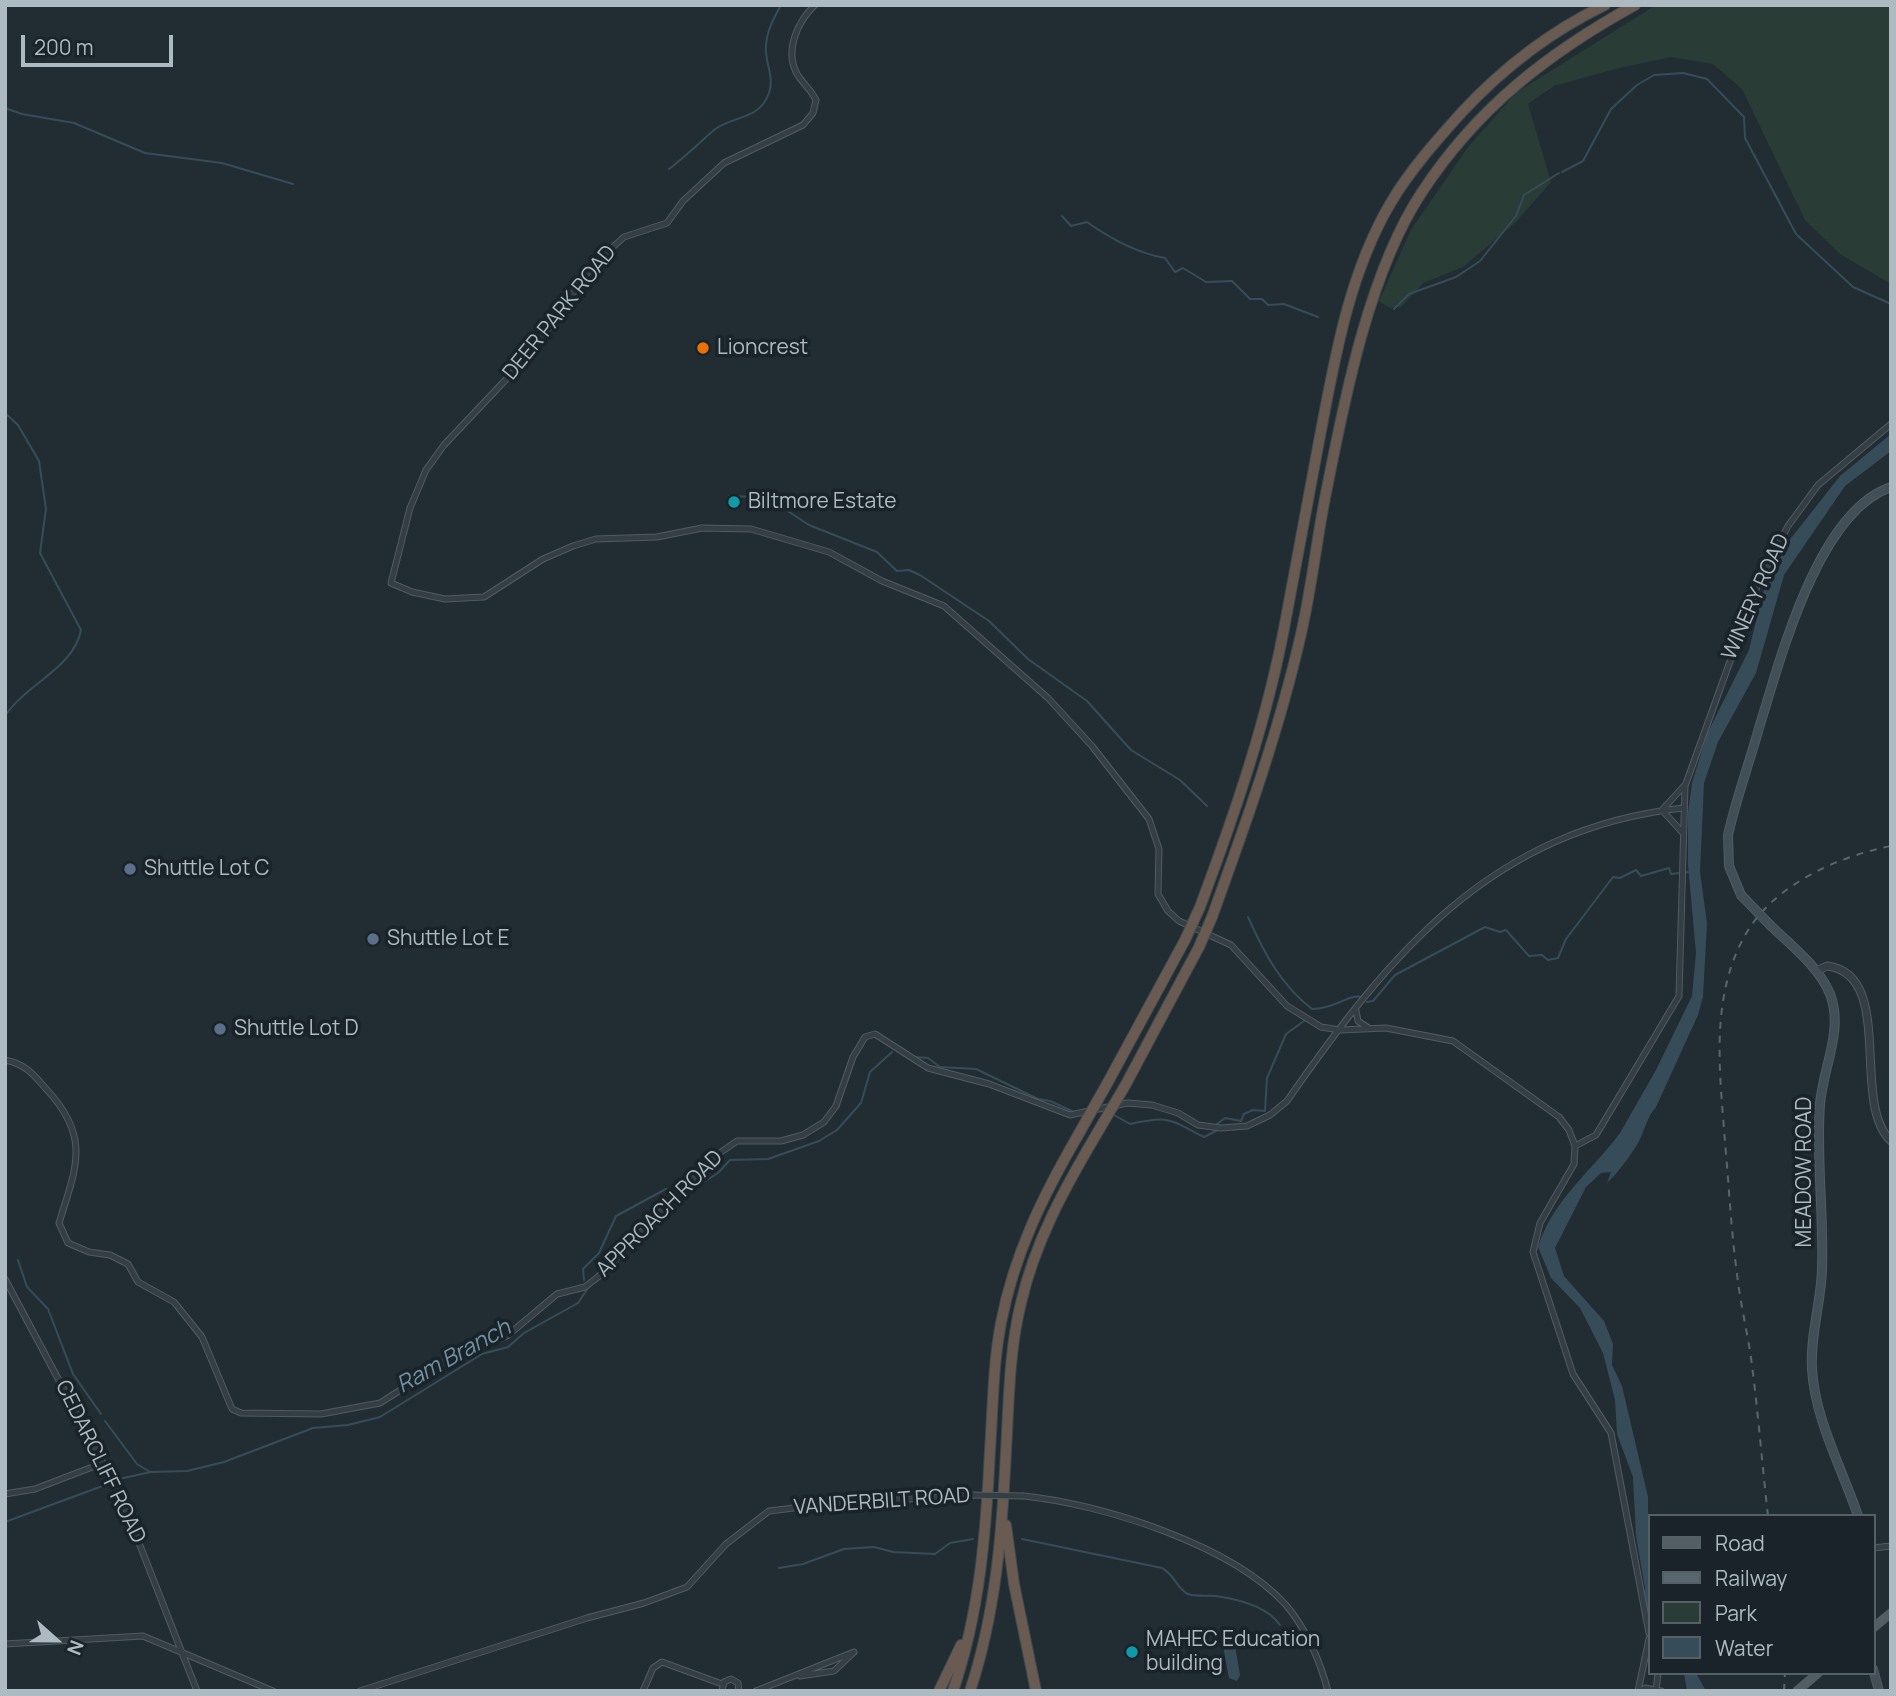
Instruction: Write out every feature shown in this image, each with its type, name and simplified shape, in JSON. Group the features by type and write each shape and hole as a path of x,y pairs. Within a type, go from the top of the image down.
{"highway":[{"path":"953,1691 973,1621 985,1540 994,1379 1006,1299 1031,1222 1185,940 1238,806 1264,715 1285,619 1332,364 1364,263 1390,205 1421,158 1491,81 1529,49 1568,23 1605,5"},
{"path":"970,1691 993,1598 1003,1500 1012,1360 1024,1292 1046,1227 1199,947 1269,757 1301,632 1327,487 1356,351 1393,245 1422,192 1499,98 1576,37 1634,5"},
{"path":"1003,1500 1014,1584 1036,1691"},
{"path":"939,1691 973,1621"}],"main road":[{"name":"MEADOW ROAD","path":"1857,1514 1821,1415 1812,1373 1812,1340 1822,1271 1821,1102 1835,1024 1830,994 1816,971 1741,895 1728,866 1728,835 1795,614 1815,570 1850,518 1871,497 1891,487"},
{"path":"1875,1626 1891,1613"},
{"path":"1797,1691 1816,1675"}],"street":[{"name":"DEER PARK ROAD","path":"815,5 799,24 793,56 796,71 816,100 814,113 796,129 724,163 683,201 667,223 624,237 593,265 531,353 444,445 426,470 410,508 391,583 412,593 445,599 484,597 544,559 573,545 596,539 657,537 702,528 751,530 829,552 883,581 944,606 1048,698 1092,746 1149,819 1159,849 1158,894 1168,911 1179,921 1231,945 1287,1006 1321,1027 1340,1030"},
{"name":"WINERY ROAD","path":"1575,1146 1596,1135 1679,996 1685,786 1758,583 1788,526 1818,485 1891,424"},
{"path":"1662,810 1685,786"},
{"path":"1340,1030 1376,981 1415,938 1453,904 1494,875 1563,838 1632,816 1683,808"},
{"path":"1662,810 1682,832"},
{"path":"1816,971 1827,966 1840,970 1863,996 1870,1033 1873,1107 1879,1127 1891,1141"},
{"path":"1356,1009 1358,1021 1367,1027"},
{"path":"1340,1030 1386,1028 1433,1035 1467,1049 1503,1079 1559,1117 1569,1130 1575,1146 1574,1164 1540,1223 1534,1252 1573,1374 1611,1433 1647,1623"},
{"name":"APPROACH ROAD","path":"5,1060 25,1065 64,1109 71,1125 77,1143 78,1163 59,1223 68,1243 89,1252 110,1255 128,1264 138,1282 174,1302 202,1338 232,1409 240,1413 321,1414 380,1403 400,1393 454,1356 507,1336 557,1294 585,1287 648,1228 714,1157 737,1141 781,1141 803,1135 824,1122 836,1106 853,1057 865,1037 875,1034 928,1068 989,1084 1070,1115 1127,1103 1152,1105 1178,1113 1198,1125 1221,1128 1247,1126 1270,1115 1287,1101 1340,1030"},
{"name":"CEDARCLIFF ROAD","path":"5,1279 121,1497 184,1651 197,1691"},
{"path":"5,1494 35,1489 103,1463"},
{"name":"VANDERBILT ROAD","path":"360,1691 587,1618 644,1603 687,1587 726,1544 769,1511 819,1504 969,1495 1024,1496 1117,1514 1202,1549 1254,1577 1294,1616 1320,1666 1328,1691"},
{"path":"5,1644 143,1636 184,1651 273,1691"},
{"path":"1647,1651 1640,1691 1658,1690"},
{"path":"757,1691 854,1652 834,1671 797,1676"},
{"path":"643,1691 653,1668 662,1662 722,1687 733,1679 741,1690"}],"green space":[{"path":"1656,5 1891,5 1891,284 1840,254 1805,220 1742,89 1713,64 1671,57 1554,86 1528,104 1551,182 1516,222 1463,267 1423,283 1401,307 1390,308 1379,301 1411,230 1468,147 1517,92"}],"water":[{"path":"1891,434 1891,451 1845,486 1784,575 1756,673 1718,742 1704,783 1700,872 1707,923 1703,997 1698,1015 1638,1143 1607,1183 1611,1172 1601,1173 1586,1187 1555,1248 1564,1276 1604,1321 1613,1344 1612,1365 1622,1386 1648,1497 1647,1612 1643,1606 1645,1588 1636,1536 1633,1477 1617,1434 1615,1400 1603,1353 1580,1308 1551,1278 1538,1247 1553,1214 1563,1200 1620,1133 1656,1070 1692,996 1696,953 1688,865 1688,813 1692,783 1707,734 1749,650 1763,592 1788,542 1840,476"},
{"path":"1226,1629 1233,1634 1240,1675 1237,1681 1229,1678 1221,1635"},
{"path":"1684,1675 1697,1675 1706,1691 1687,1691"}],"waterway":[{"path":"669,169 721,125 752,113 765,102 771,87 767,40 771,24 781,5"},
{"path":"1562,172 1583,161 1611,109 1637,85 1654,75 1683,73 1707,79 1744,117 1745,138 1796,234 1853,287 1891,304"},
{"path":"5,108 22,114 74,123 145,153 222,163 293,184"},
{"path":"1394,309 1409,294 1456,277 1480,261 1516,216 1524,195 1559,173"},
{"path":"1062,216 1071,226 1087,222 1124,244 1165,258 1175,272 1183,268 1206,282 1232,281 1250,299 1262,299 1268,305 1284,304 1318,317"},
{"path":"5,413 18,425 39,461 46,509 40,553 81,630 69,655 25,694 5,716"},
{"path":"729,496 759,497 780,506 809,525 877,552 897,571 909,570 920,575 989,621 1028,659 1087,701 1131,750 1180,780 1207,806"},
{"name":"Ram Branch","path":"1367,1002 1373,1001 1395,975 1485,927 1500,932 1506,930 1529,956 1542,955 1548,960 1558,958 1566,939 1613,877 1620,878 1636,870 1641,876 1669,868 1671,874 1688,872"},
{"path":"1248,917 1274,968 1291,990 1312,1009"},
{"name":"Ram Branch","path":"1313,1009 1361,997"},
{"name":"Ram Branch","path":"1217,1124 1225,1118 1241,1121 1244,1114 1253,1110 1265,1111 1267,1078 1286,1034 1304,1021"},
{"name":"Ram Branch","path":"684,1195 718,1173 730,1160 768,1159 819,1141 837,1130 861,1103 870,1072 892,1052"},
{"name":"Ram Branch","path":"916,1057 928,1058 940,1067 976,1069 1038,1099 1050,1101 1072,1111"},
{"name":"Ram Branch","path":"1114,1115 1130,1124 1168,1120 1204,1137 1216,1131"},
{"name":"Ram Branch","path":"584,1280 583,1269 599,1253 616,1216 666,1189 677,1191"},
{"path":"18,1260 27,1287 48,1309 73,1374 101,1414"},
{"name":"Ram Branch","path":"119,1479 151,1472 187,1471 224,1462 313,1428 348,1425 380,1417 482,1354 508,1347 524,1333 578,1303 588,1288"},
{"path":"105,1421 137,1464 150,1472"},
{"name":"Ram Branch","path":"5,1522 108,1484"},
{"path":"779,1568 803,1564 844,1549 874,1547 893,1552 935,1554 950,1543 973,1539"},
{"path":"1022,1539 1162,1568 1188,1594 1242,1601 1260,1608 1280,1625"}],"railway":[{"path":"1768,1514 1753,1378 1733,1241 1721,1091 1721,1013 1733,963 1743,939 1770,904 1806,877 1848,858 1891,846"},
{"path":"1784,1691 1785,1675"}],"place":[{"name":"Lioncrest","path":"703,348"},
{"name":"Biltmore Estate","path":"734,502"},
{"name":"Shuttle Lot C","path":"130,869"},
{"name":"Shuttle Lot E","path":"373,939"},
{"name":"Shuttle Lot D","path":"220,1029"},
{"name":"MAHEC Education building","path":"1132,1652"}]}
